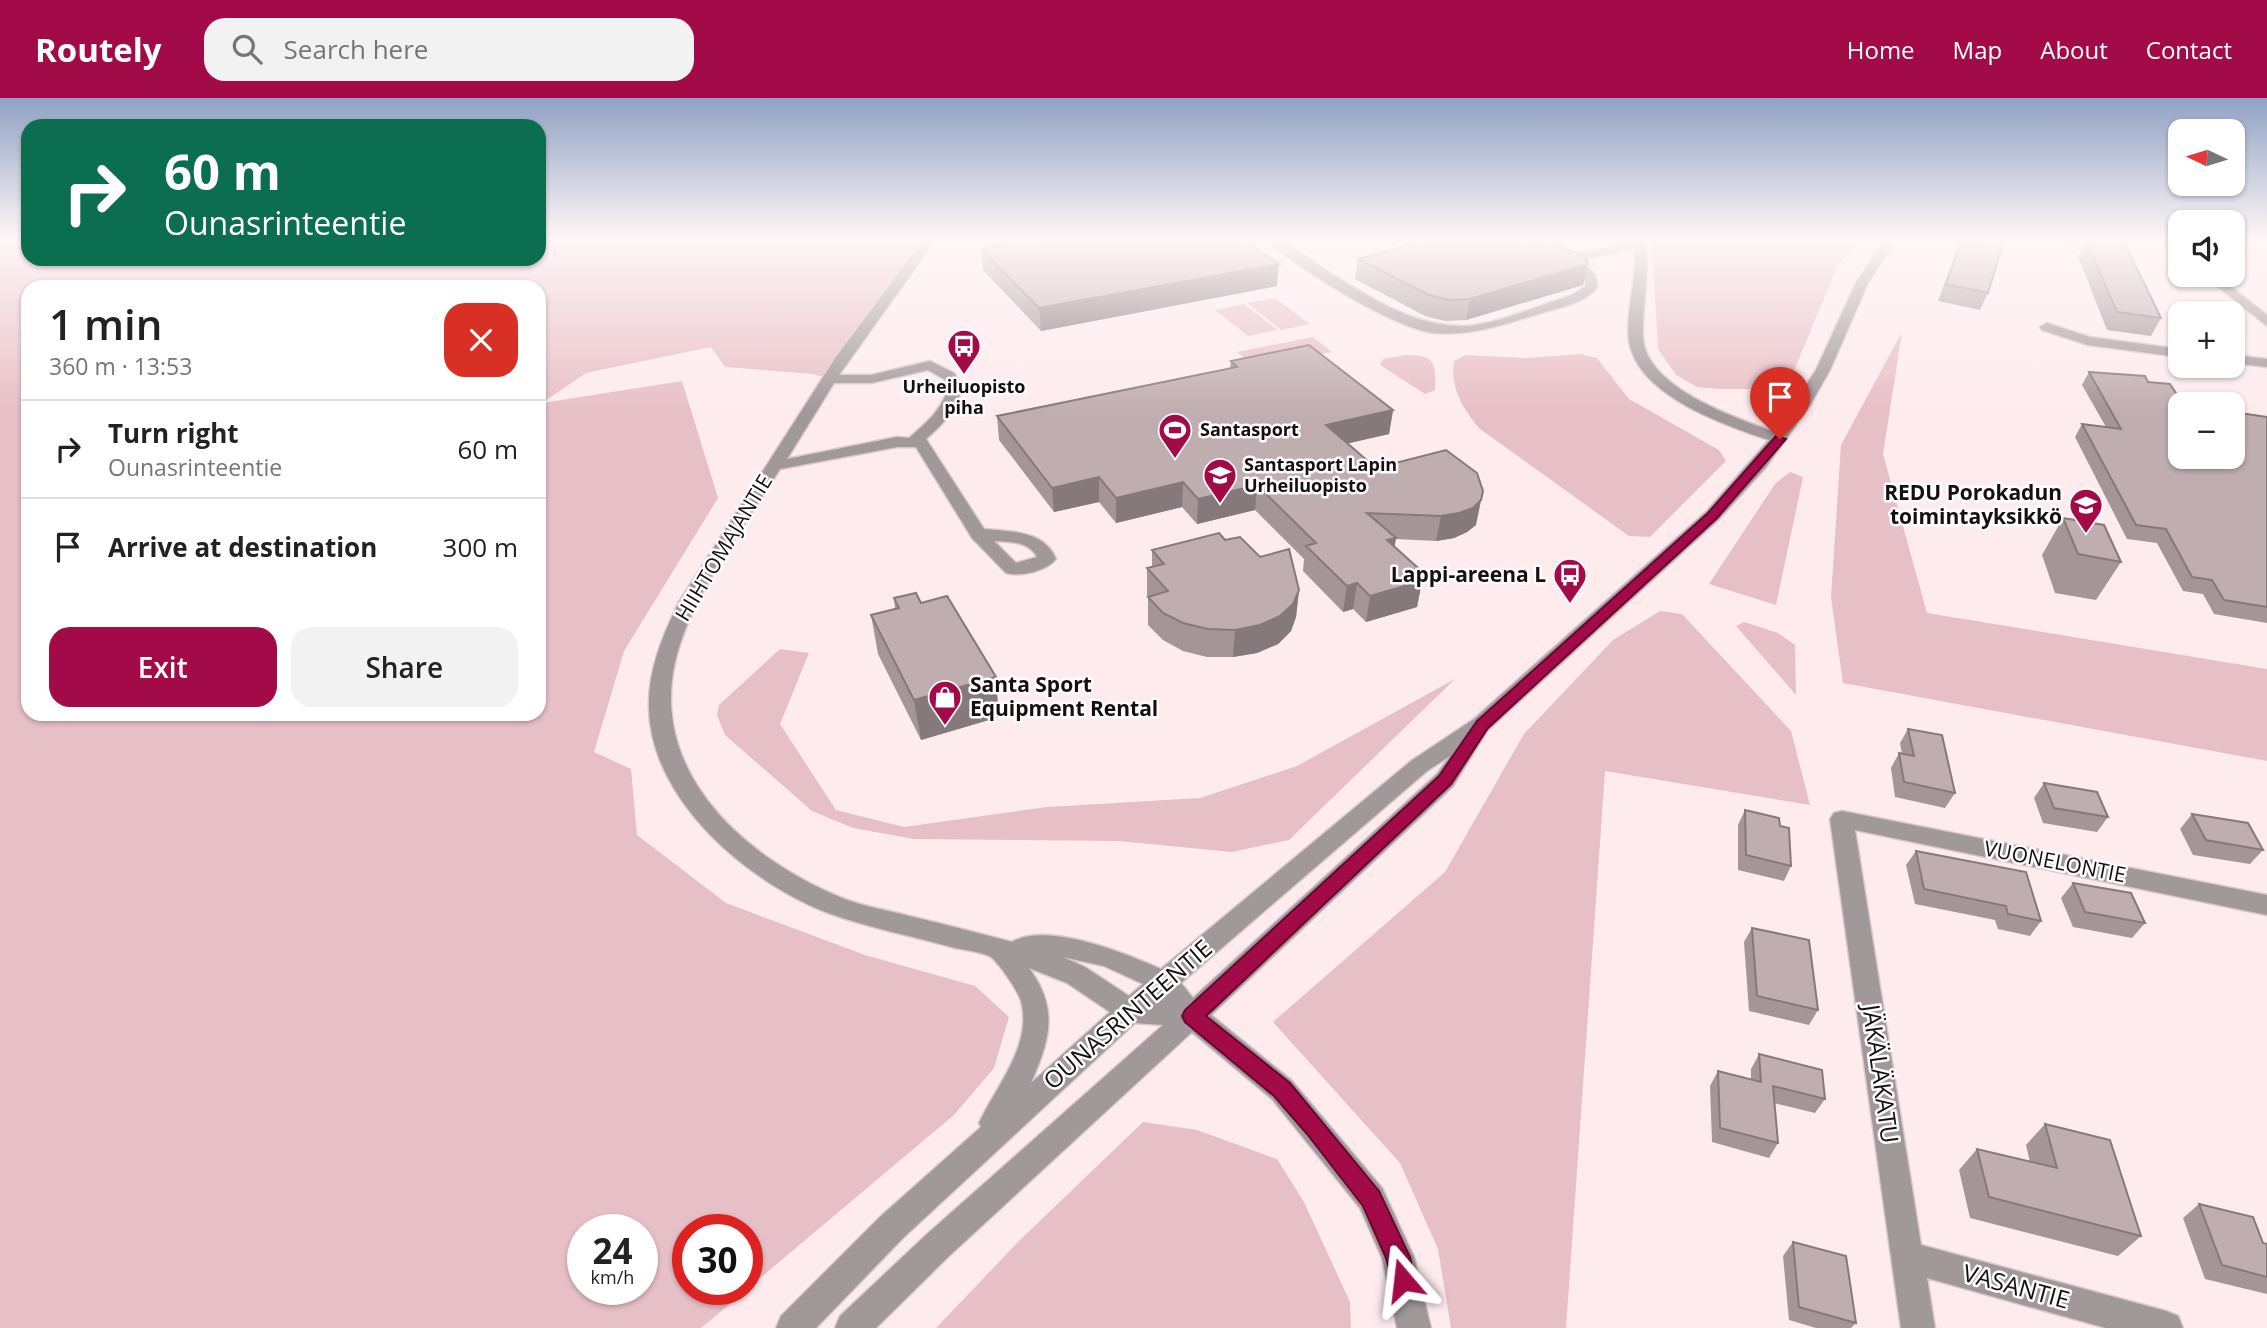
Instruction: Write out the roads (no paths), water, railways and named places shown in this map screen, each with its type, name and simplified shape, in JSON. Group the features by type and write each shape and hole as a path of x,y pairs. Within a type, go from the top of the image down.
{"street":[{"name":"HIIHTOMAJANTIE","path":"886,296 773,466 688,602 668,649 663,668 661,723 683,787 739,848 764,869 837,906 1050,962 1076,975 1130,1011 1192,1016"},
{"path":"1364,296 1412,322 1456,331 1476,329 1579,296"},
{"path":"1640,296 1636,343 1646,366 1680,394 1707,410 1780,439"},
{"name":"OUNASRINTEENTIE","path":"793,1328 892,1227 1130,1011 1419,766 1482,724 1713,515 1780,439 1823,370 1856,296"},
{"path":"2235,296 2267,322"},
{"path":"2047,327 2088,341 2168,351"},
{"path":"2245,360 2267,363"},
{"path":"830,379 871,379 929,365 951,378 956,388 954,395 930,428 913,442"},
{"path":"773,466 791,465 897,442 920,443 978,534"},
{"name":"OUNASRINTEENTIE","path":"852,1328 1445,780 1482,724"},
{"name":"VUONELONTIE","path":"1842,819 2267,905"},
{"name":"JÄKÄLÄKATU","path":"1842,819 1918,1328"},
{"name":"HIIHTOMAJANTIE","path":"999,949 1064,947 1109,957 1166,983 1192,1016"},
{"path":"978,1147 1010,1098 1036,1024 1035,1001 1023,978 999,949"},
{"path":"1192,1016 1282,1090 1371,1199 1398,1257 1414,1328"},
{"name":"VASANTIE","path":"1907,1257 2166,1328"}],"place":[{"name":"Urheiluopisto piha","path":"964,376"},
{"name":"Santasport","path":"1175,460"},
{"name":"Santasport Lapin Urheiluopisto","path":"1220,505"},
{"name":"REDU Porokadun toimintayksikkö","path":"2086,535"},
{"name":"Lappi-areena L","path":"1570,605"},
{"name":"Santa Sport Equipment Rental","path":"945,727"}]}
